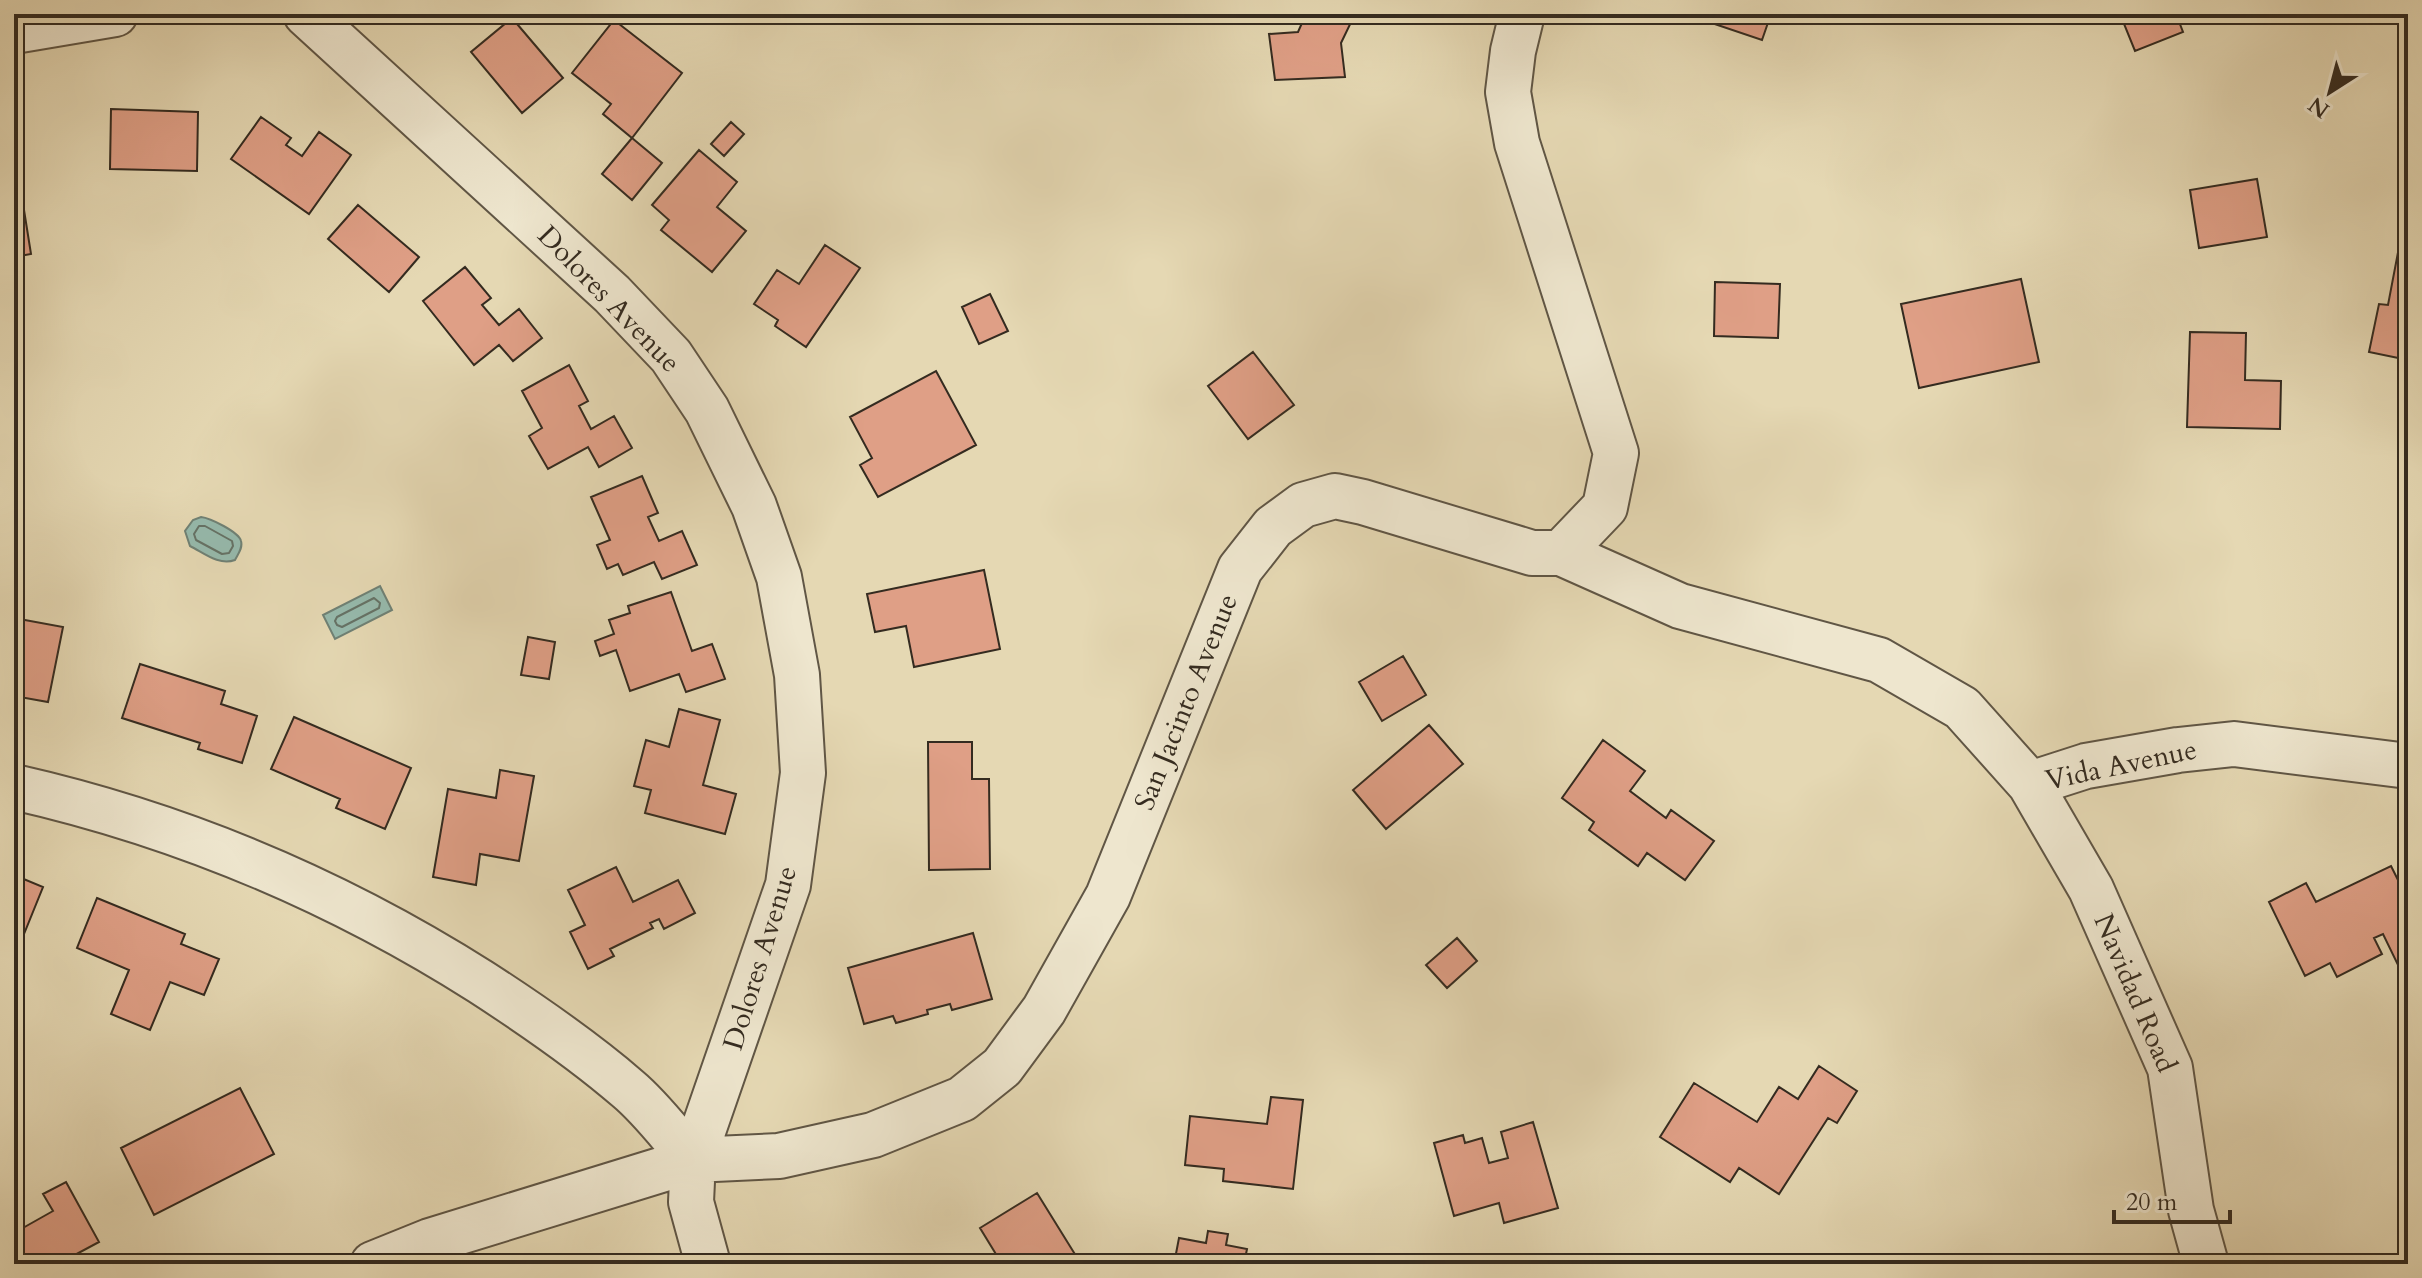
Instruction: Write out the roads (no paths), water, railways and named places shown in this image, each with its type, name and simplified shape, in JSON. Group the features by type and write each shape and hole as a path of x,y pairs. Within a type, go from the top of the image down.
{"street":[{"path":"14,31 115,14"},
{"name":"Dolores Avenue","path":"306,14 612,294 671,356 707,410 754,506 779,577 797,675 803,773 788,885 693,1160 691,1202 708,1264"},
{"path":"1522,14 1508,92 1517,143 1616,453 1605,507 1561,553"},
{"name":"San Jacinto Avenue","path":"373,1264 430,1241 693,1160 779,1156 873,1135 962,1099 1002,1067 1044,1010 1108,896 1240,569 1273,527 1303,505 1335,496 1532,553 1561,553"},
{"name":"Vida Avenue","path":"1561,553 1680,606 1879,660 1962,708 2030,784 2086,766 2234,744 2408,766"},
{"name":"Navidad Road","path":"2030,784 2091,889 2170,1068 2191,1210 2206,1264"},
{"path":"14,787 77,801 197,839 313,888 424,946 531,1014 630,1090 693,1160"}],"water":[{"path":"201,517 224,526 239,537 241,546 235,560 217,560 190,546 185,531 193,520"},
{"path":"380,586 392,610 335,639 323,615"}]}
